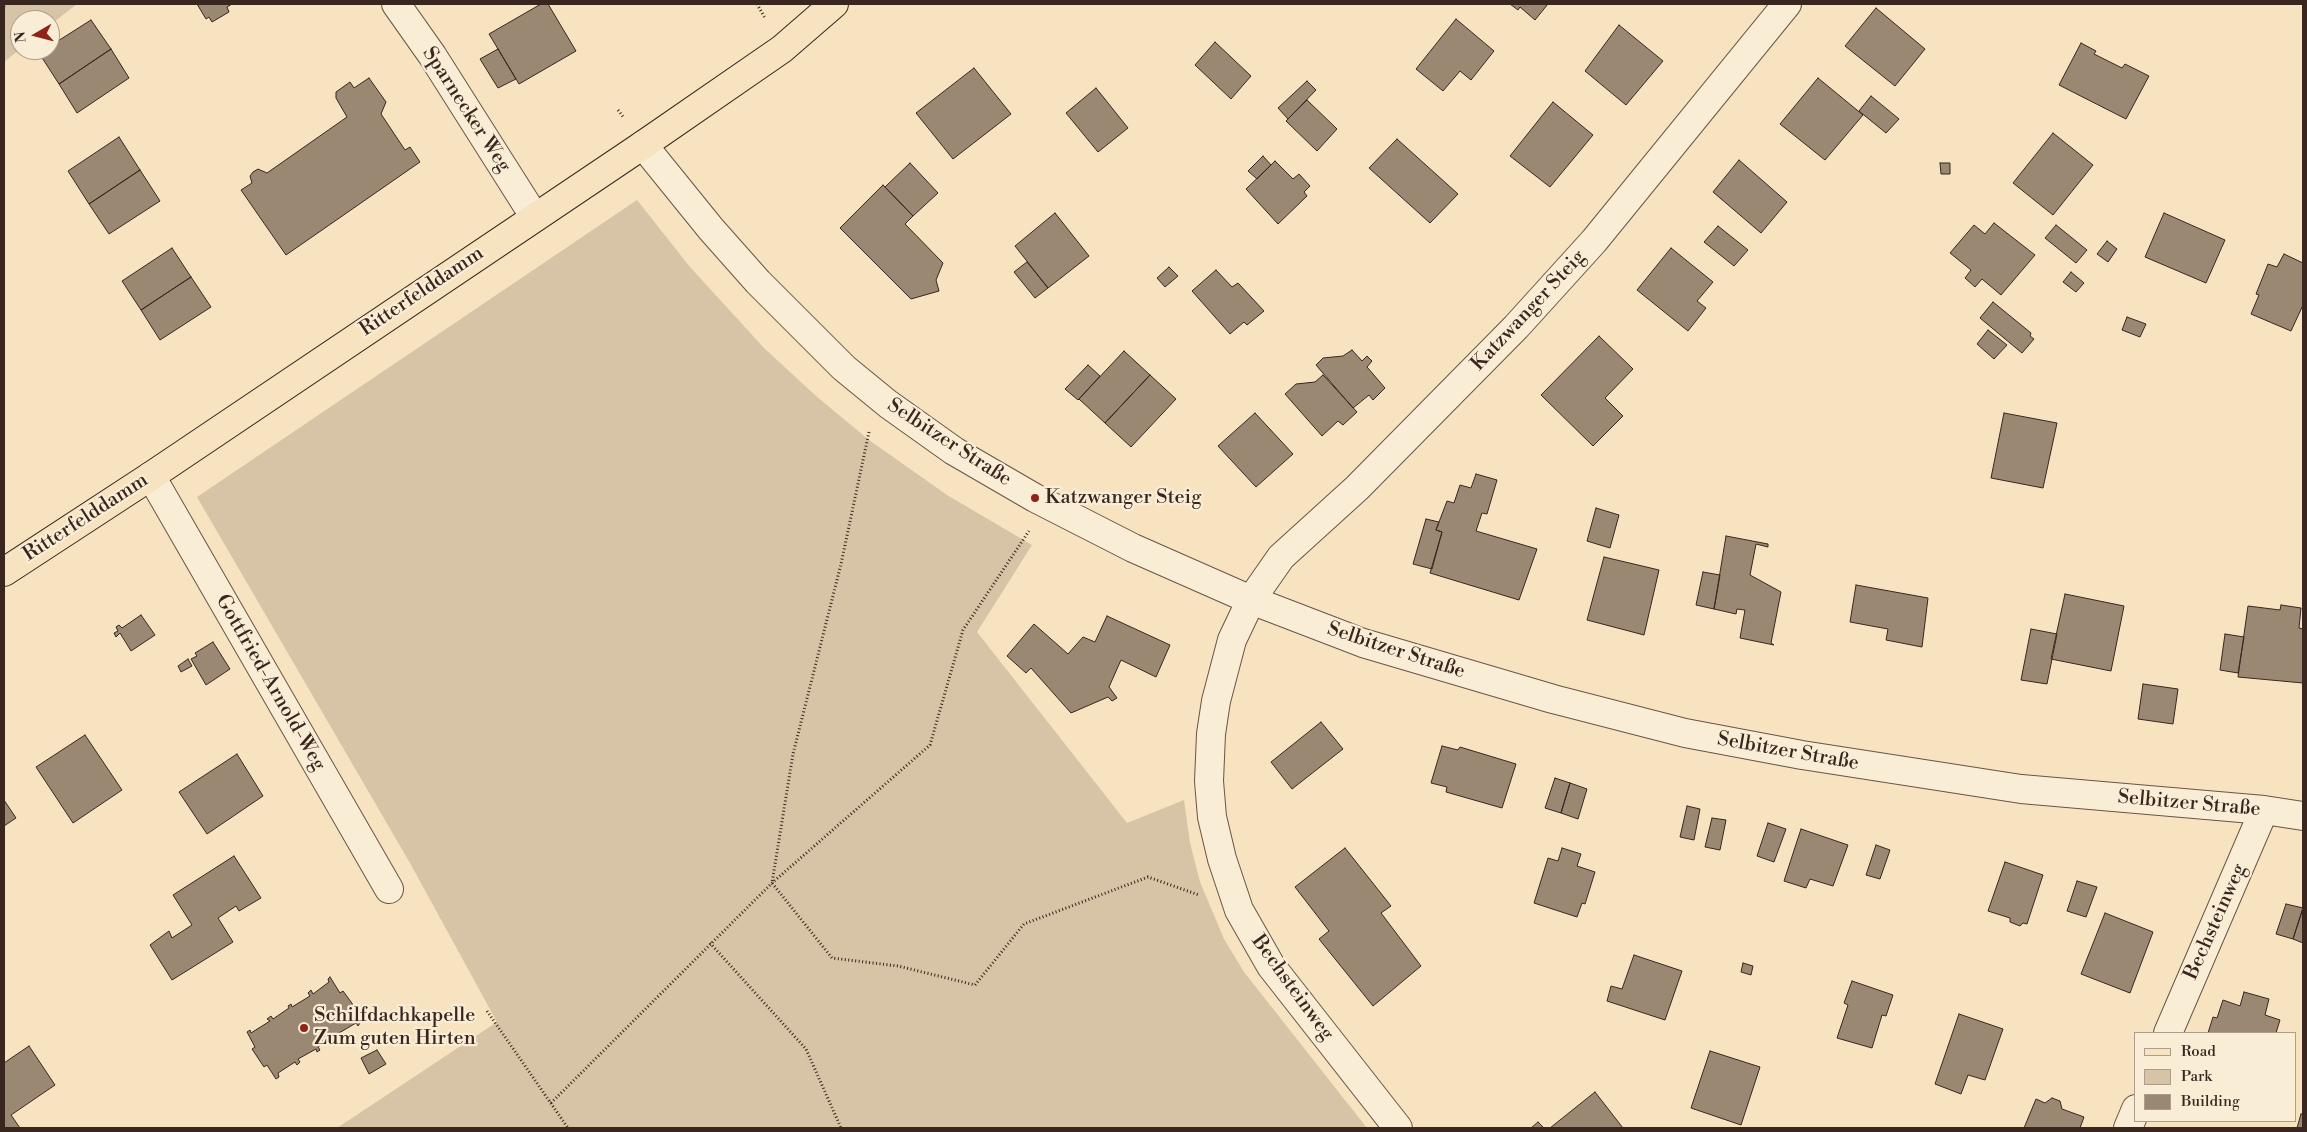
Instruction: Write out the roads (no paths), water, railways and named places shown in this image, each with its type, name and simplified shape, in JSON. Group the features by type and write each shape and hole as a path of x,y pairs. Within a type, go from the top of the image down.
{"main road":[{"name":"Ritterfelddamm","path":"4,572 150,476 534,216 643,145 782,49 834,4"}],"street":[{"name":"Sparnecker Weg","path":"396,4 432,55 534,216"},
{"name":"Katzwanger Steig","path":"1251,600 1281,557 1384,460 1516,327 1581,256 1787,4"},
{"name":"Selbitzer Straße","path":"643,145 711,230 758,282 844,368 888,404 954,451 1046,504 1133,548 1251,600 1363,643 1552,699 1684,733 1802,756 2021,789 2264,810 2303,816"},
{"name":"Gottfried-Arnold-Weg","path":"150,476 389,889"},
{"name":"Bechsteinweg","path":"1251,600 1232,640 1216,701 1211,734 1209,781 1212,817 1222,859 1239,910 1271,966 1398,1128"},
{"name":"Bechsteinweg","path":"2168,1032 2264,810"},
{"path":"2128,1128 2134,1114"}],"place":[{"name":"Katzwanger Steig","path":"1035,498"},
{"name":"Schilfdachkapelle Zum guten Hirten","path":"304,1028"}]}
